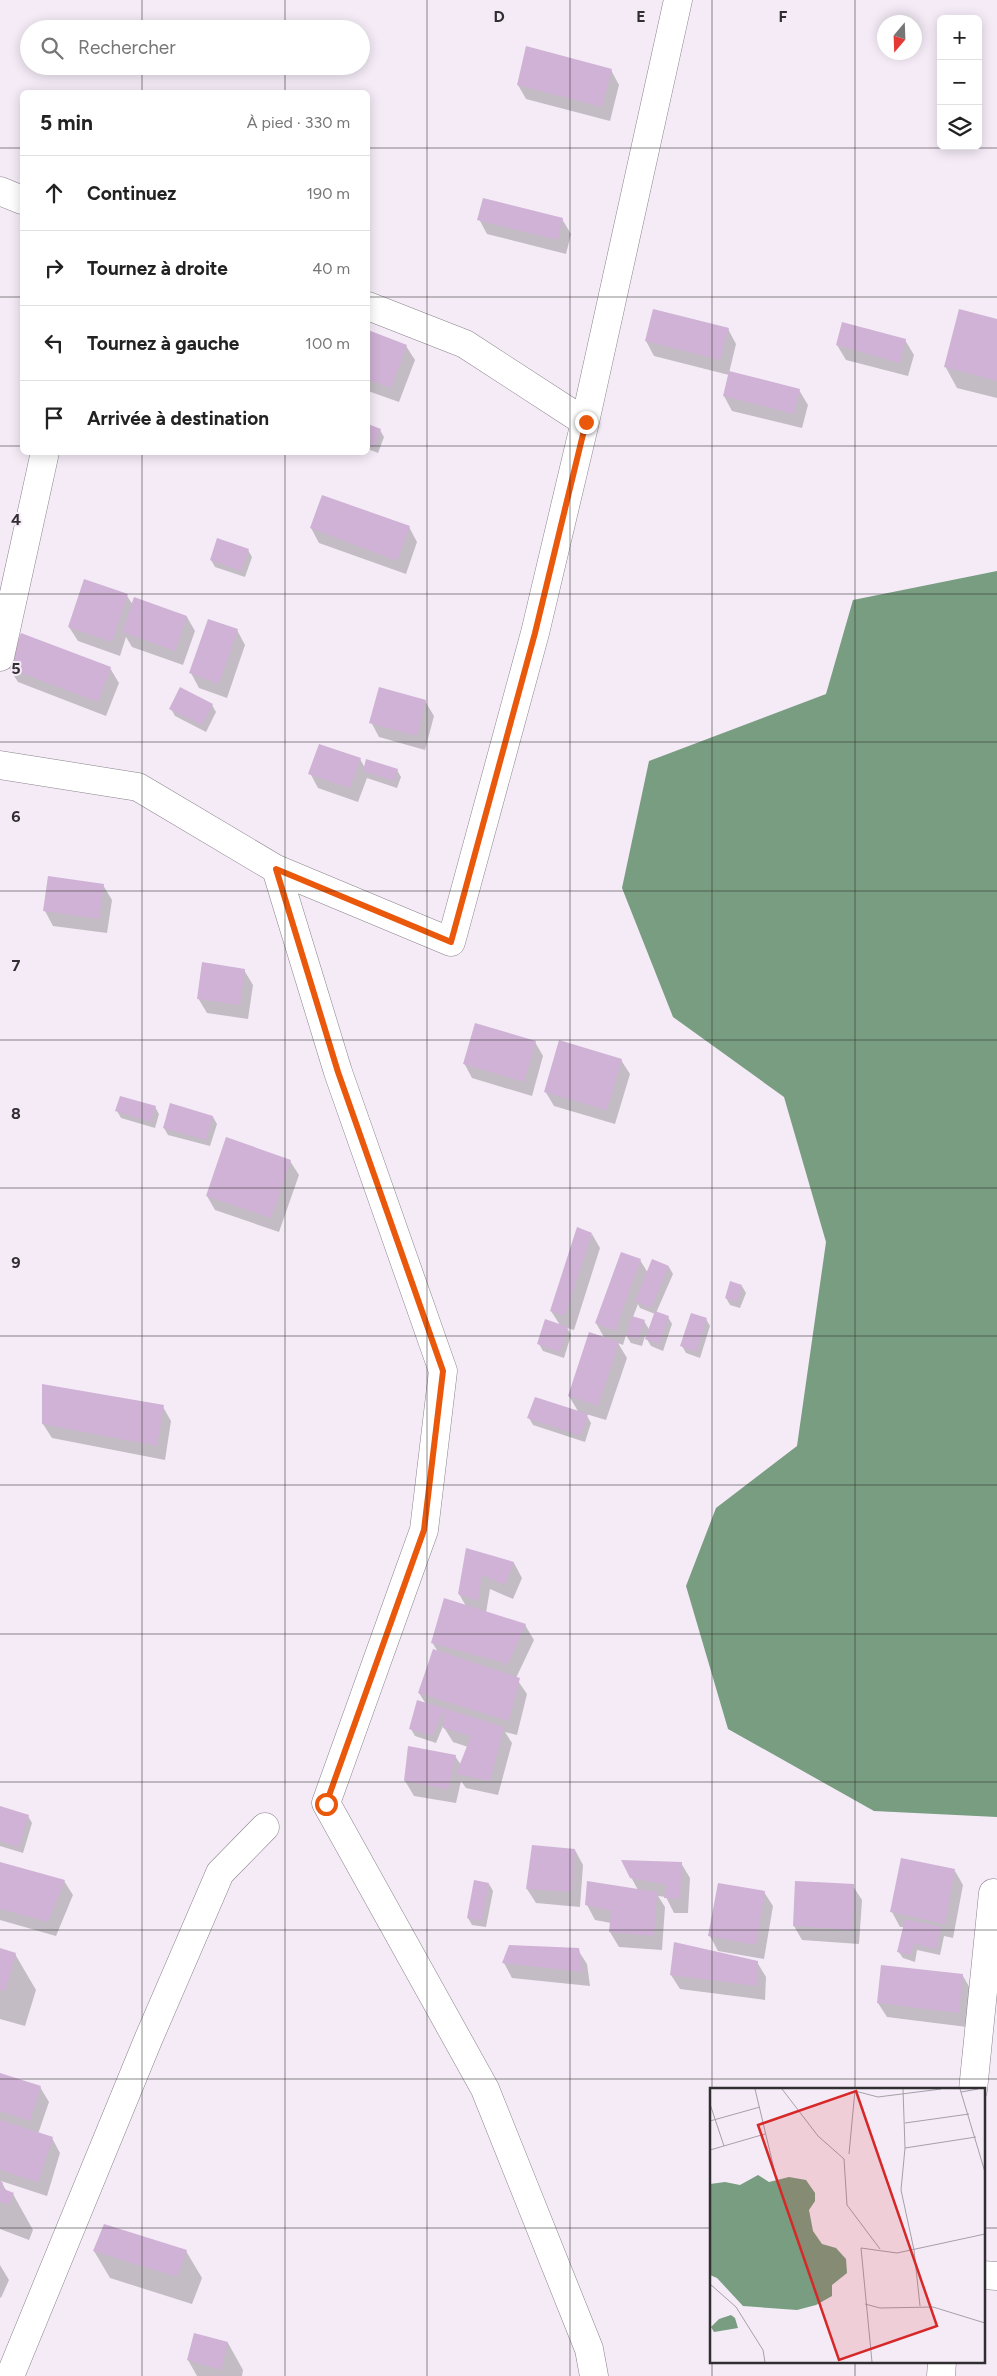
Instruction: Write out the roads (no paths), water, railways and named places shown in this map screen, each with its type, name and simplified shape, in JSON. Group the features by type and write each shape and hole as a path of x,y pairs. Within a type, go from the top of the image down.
{"street":[{"path":"0,765 138,788 276,869 451,942 535,633 586,422 678,0"},
{"path":"0,191 20,199"},
{"path":"370,307 465,344 586,422"},
{"path":"0,657 44,455"},
{"path":"276,869 338,1072 443,1371 424,1530 326,1804 485,2089 589,2349 594,2376"},
{"path":"0,2368 9,2376 148,2040 220,1873 265,1827"},
{"path":"973,2088 993,1893"},
{"path":"984,2275 997,2276"}]}
